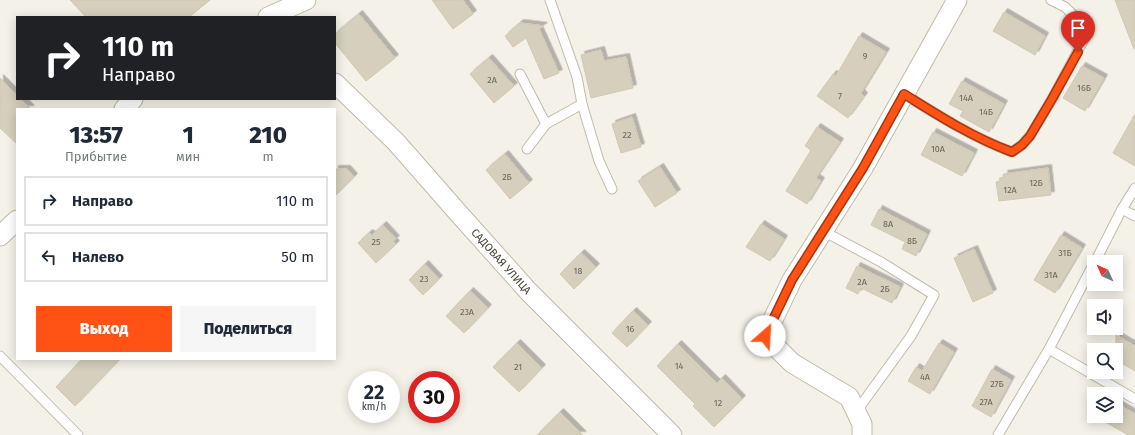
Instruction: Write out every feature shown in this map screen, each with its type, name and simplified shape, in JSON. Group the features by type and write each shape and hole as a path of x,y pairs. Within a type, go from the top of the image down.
{"street":[{"path":"862,435 862,424 849,396 792,363 765,336 792,280 863,168 957,0"},
{"path":"273,16 303,1"},
{"name":"САДОВАЯ УЛИЦА","path":"336,84 396,142 529,292 672,435"},
{"path":"0,236 10,223"}],"lane":[{"path":"550,0 577,77 582,104 599,161 612,189"},
{"path":"904,94 952,124 993,145 1012,152 1022,145 1030,136 1052,99 1089,30 1065,7 1051,0"},
{"path":"520,74 546,124"},
{"path":"527,149 546,124 582,104"},
{"path":"1098,255 1135,188"},
{"path":"1122,209 1135,216"},
{"path":"823,231 881,262 934,295 911,336 856,412"},
{"path":"998,435 1050,349 1087,276"},
{"path":"1050,349 1135,399"},
{"path":"0,356 78,435"}],"building":[{"path":"70,0 210,0 190,16 85,16"},
{"path":"432,0 463,0 473,14 453,29"},
{"path":"1115,0 1135,0 1135,49 1134,49"},
{"path":"1004,12 1045,36 1035,55 993,31"},
{"path":"359,14 395,58 366,81 336,44 336,33"},
{"path":"520,23 544,26 539,29 559,73 544,79 526,38 513,47 505,36"},
{"path":"859,36 886,52 861,93 864,96 848,118 817,96 833,74 836,76"},
{"path":"601,50 604,61 626,57 633,88 591,98 581,55"},
{"path":"489,58 514,86 494,103 470,74"},
{"path":"1082,66 1104,78 1085,111 1063,98"},
{"path":"0,78 16,94 16,100 22,100 30,108 16,108 16,143 0,128"},
{"path":"962,81 1004,104 989,132 960,116 963,111 949,104"},
{"path":"1135,114 1135,166 1113,153"},
{"path":"632,117 641,147 621,153 612,124"},
{"path":"817,127 840,142 816,178 821,181 807,204 786,191 811,150 805,146"},
{"path":"933,132 974,153 962,176 921,155"},
{"path":"505,154 529,183 510,199 486,170"},
{"path":"660,167 677,193 655,207 638,181"},
{"path":"1048,168 1051,195 999,201 996,182 1000,181 1000,178 1005,177 1004,174"},
{"path":"336,169 347,169 354,177 336,195"},
{"path":"879,209 927,234 916,256 902,249 905,242 871,225"},
{"path":"761,224 784,239 770,261 746,247"},
{"path":"383,225 396,239 393,241 396,244 376,263 358,243 369,233 372,235"},
{"path":"1061,235 1082,248 1055,293 1034,280"},
{"path":"974,249 993,293 973,302 954,258"},
{"path":"581,253 596,267 574,289 560,274"},
{"path":"425,264 439,279 423,295 409,280"},
{"path":"857,266 900,287 892,303 861,288 858,294 846,288"},
{"path":"470,291 488,308 464,333 446,316"},
{"path":"633,311 648,325 627,347 612,333"},
{"path":"1116,335 1135,346 1135,371 1123,364 1123,343 1116,343"},
{"path":"517,343 542,368 519,392 493,367"},
{"path":"939,343 954,352 930,394 908,381 916,367 922,371"},
{"path":"678,344 717,383 722,378 742,399 714,427 693,406 695,404 657,366"},
{"path":"81,360 119,360 75,406 56,387"},
{"path":"992,369 1011,380 991,417 972,406"},
{"path":"1123,407 1135,414 1135,435 1128,435 1107,423 1123,423"},
{"path":"560,412 583,435 537,435"}],"route":[{"path":"765,336 792,280 863,168 904,94 952,124 993,145 1012,152 1022,145 1030,136 1078,52"}]}
